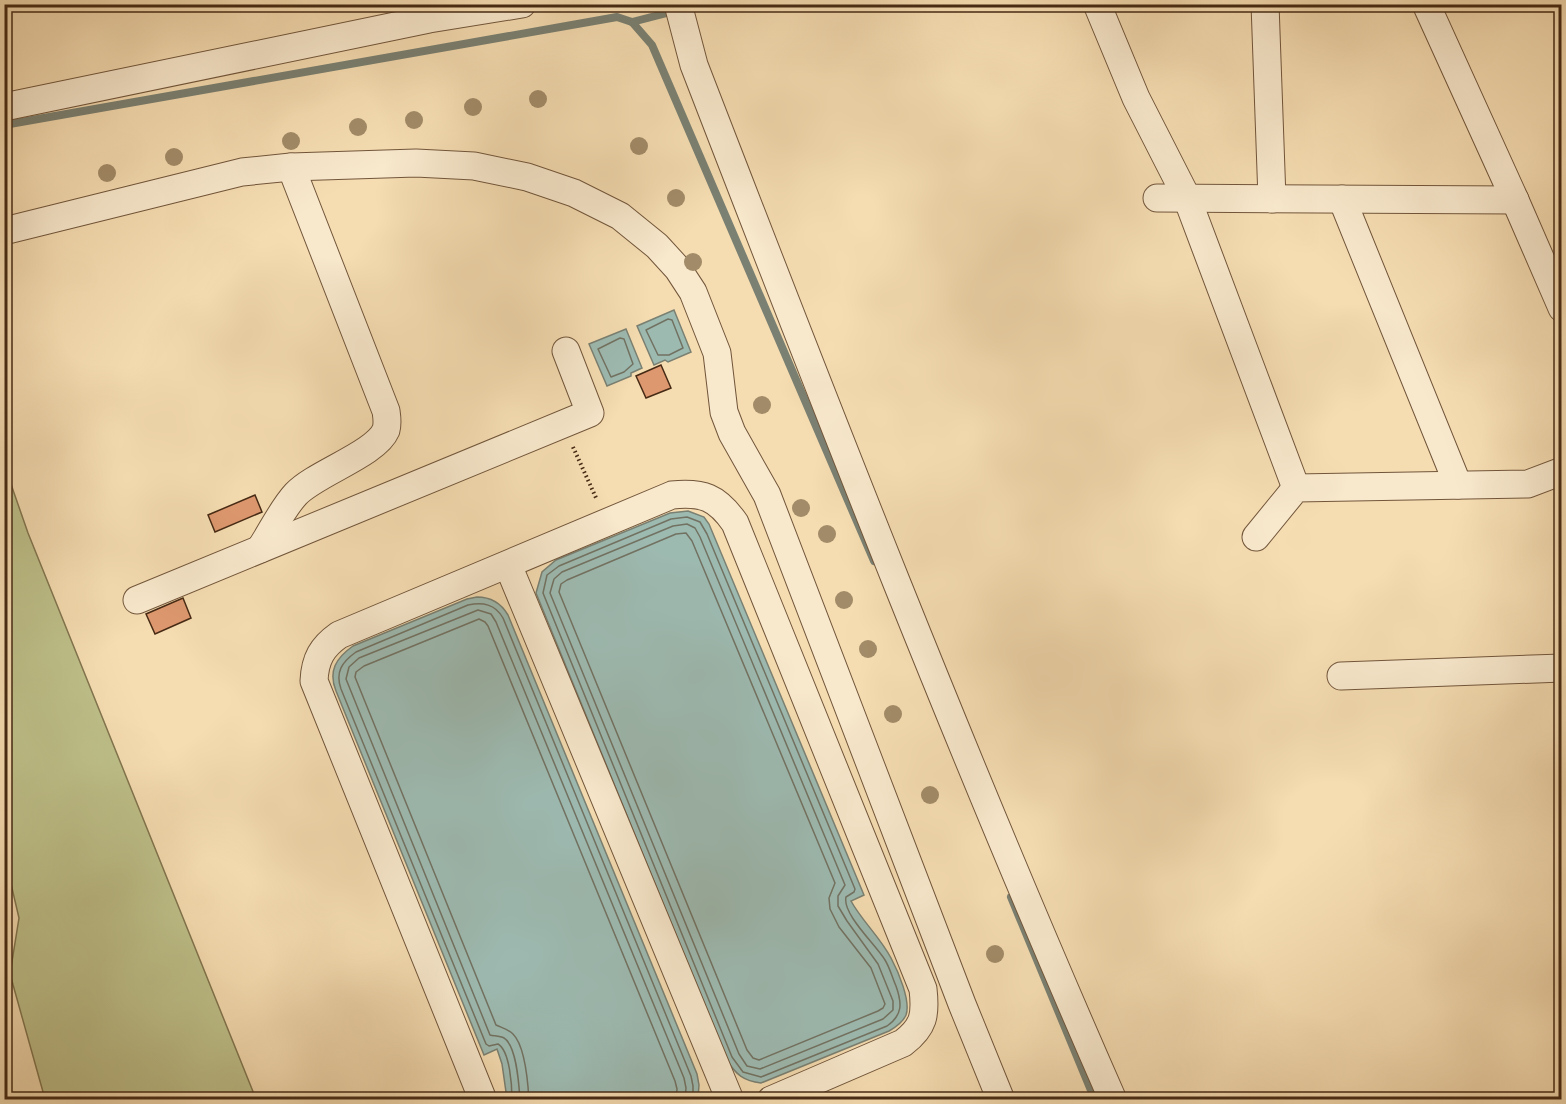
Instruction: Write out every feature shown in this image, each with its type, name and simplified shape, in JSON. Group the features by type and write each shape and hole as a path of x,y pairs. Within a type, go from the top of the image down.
{"street":[{"path":"4,107 425,12 522,4"},
{"path":"678,4 694,65 877,536 1047,950 1113,1100"},
{"path":"1097,4 1136,98 1187,198 1296,488"},
{"path":"1265,4 1272,199"},
{"path":"1426,4 1562,308"},
{"path":"4,231 242,172 291,167 416,163 474,166 527,177 574,193 620,216 657,246 678,269 693,292 717,353 724,412 732,433 767,495 1001,1100"},
{"path":"260,549 296,494 309,483 374,444 386,429 387,420 386,411 291,167"},
{"path":"1157,198 1515,200"},
{"path":"1342,199 1458,485"},
{"path":"136,600 591,413 566,351"},
{"path":"1256,537 1296,488 1528,483 1562,471"},
{"path":"483,1100 314,681 319,654 339,635 672,495 691,493 709,497 724,508 735,523 923,989 925,1006 922,1020 915,1034 903,1043 771,1100"},
{"path":"508,565 730,1100"},
{"path":"1341,676 1562,669"},
{"path":"922,1020 962,1004"}],"path":[{"path":"562,424 608,522"}],"green space":[{"path":"5,467 28,533 256,1099 45,1099 10,974 19,918 4,854"}],"water":[{"path":"674,310 691,352 668,362 665,360 654,365 637,326"},
{"path":"626,329 642,368 631,373 631,376 607,386 589,344"},
{"path":"688,511 704,517 709,524 864,895 851,901 891,958 907,1002 905,1018 889,1031 761,1083 741,1076 727,1060 536,593 542,572 556,560 670,513"},
{"path":"477,597 495,602 508,615 697,1074 698,1099 507,1099 502,1064 497,1049 484,1055 336,691 333,677 338,660 353,646 467,599"}],"building":[{"path":"661,365 671,388 646,398 636,376"},
{"path":"255,495 262,512 215,532 208,515"},
{"path":"183,598 191,618 155,634 146,614"}],"waterway":[{"path":"697,8 753,4"},
{"path":"632,22 667,13"},
{"path":"4,125 617,17 632,22 652,45 874,561"},
{"path":"1011,897 1095,1100"}]}
